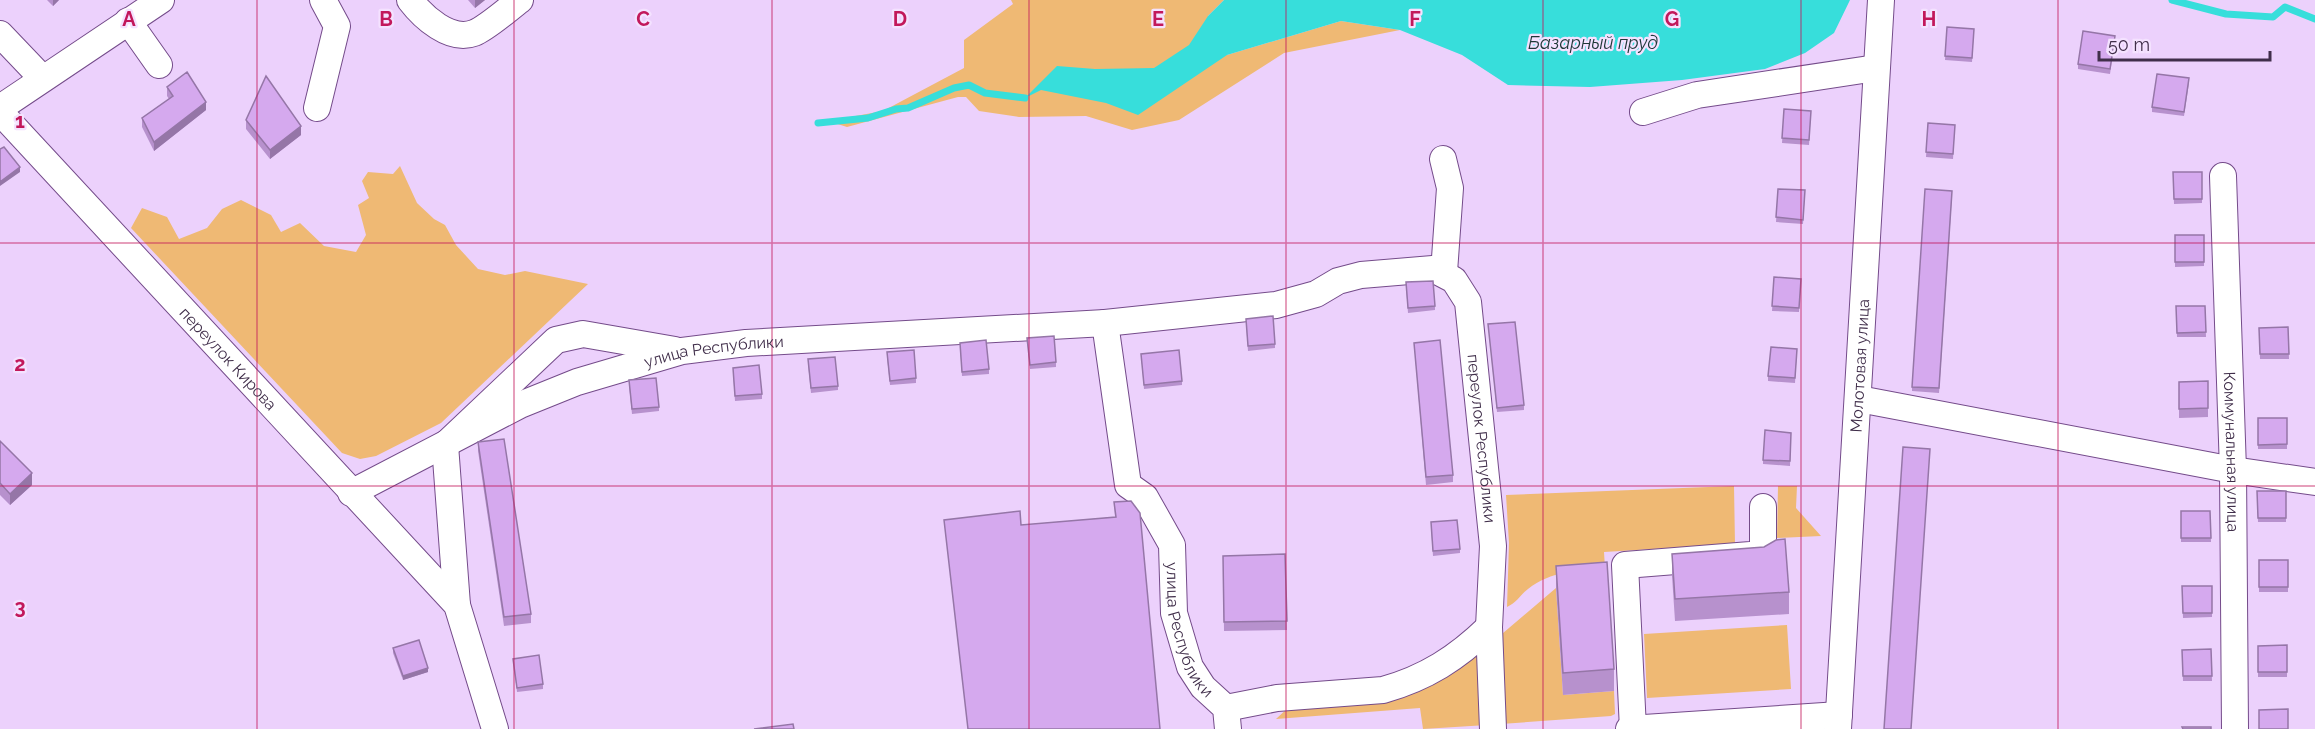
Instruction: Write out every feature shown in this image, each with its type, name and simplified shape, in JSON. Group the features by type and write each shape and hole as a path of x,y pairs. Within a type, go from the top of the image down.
{"street":[{"path":"0,110 42,78 161,0"},
{"path":"317,108 337,26 323,0"},
{"path":"411,0 419,12 445,31 474,34 520,0"},
{"name":"Молотовая улица","path":"1838,722 1881,0"},
{"path":"128,21 159,65"},
{"path":"0,34 42,78"},
{"path":"1643,112 1697,95 1876,68"},
{"name":"переулок Кирова","path":"0,110 351,493 457,605"},
{"path":"1443,159 1450,188 1444,273"},
{"name":"Коммунальная улица","path":"2223,176 2234,470 2235,729"},
{"name":"улица Республики","path":"351,493 520,405 577,382 682,351 746,343 1105,324 1276,305 1316,294 1338,281 1361,275 1433,268 1444,273"},
{"name":"переулок Республики","path":"1444,273 1454,280 1468,302 1493,546 1489,627 1493,729"},
{"name":"улица Республики","path":"1105,324 1128,485 1146,497 1172,544 1174,612 1190,667 1227,719"},
{"path":"445,445 556,340 583,334 682,351"},
{"path":"1859,399 2234,470 2315,482"},
{"name":"переулок Кирова","path":"445,445 457,605 495,729"},
{"path":"1763,507 1763,554 1624,565 1641,728 1838,722"},
{"path":"1227,719 1277,698 1396,687 1438,669 1464,651 1489,627"}],"shaded area":[{"path":"1011,0 1224,0 1208,16 1227,55 1341,21 1400,30 1284,53 1179,120 1132,130 1086,116 1019,117 979,111 966,97 958,97 847,127 828,121 883,111 964,68 964,40 1013,4"},
{"path":"400,166 417,203 434,219 445,225 456,245 478,269 505,275 525,271 588,284 441,423 376,456 360,459 342,453 131,228 142,208 167,217 179,239 207,228 222,209 241,200 271,215 281,232 300,223 324,246 356,252 366,235 358,205 369,198 362,181 368,172 393,174"},
{"path":"1734,486 1735,544 1604,552 1605,568 1565,572 1546,578 1528,589 1507,607 1509,543 1506,495"},
{"path":"1778,486 1797,486 1796,508 1821,536 1777,538"},
{"path":"1556,588 1563,695 1614,691 1615,714 1501,724 1496,639"},
{"path":"1787,625 1791,689 1647,698 1644,634"},
{"path":"1483,648 1487,725 1423,729 1420,708 1276,719 1291,705"}],"water":[{"name":"Базарный пруд","path":"1224,0 1850,0 1834,33 1805,53 1765,69 1682,80 1590,87 1508,85 1462,55 1400,30 1341,21 1227,55 1138,115 1106,103 1041,90 1025,98 1057,66 1095,69 1154,68 1189,45 1208,16"}],"building":[{"path":"1947,27 1974,29 1972,58 1945,56"},
{"path":"2083,31 2115,36 2110,69 2078,64"},
{"path":"187,72 206,102 154,142 142,118 173,96 167,87"},
{"path":"2157,74 2189,78 2184,112 2152,107"},
{"path":"266,76 301,126 270,150 246,120"},
{"path":"1784,109 1811,111 1809,140 1782,138"},
{"path":"1928,123 1955,125 1953,154 1926,152"},
{"path":"4,147 20,167 0,182 0,149"},
{"path":"2173,172 2202,172 2202,199 2174,199"},
{"path":"1778,189 1805,190 1803,220 1776,217"},
{"path":"1925,189 1952,191 1939,388 1912,387"},
{"path":"2175,235 2204,235 2204,262 2175,262"},
{"path":"1774,277 1801,279 1799,308 1772,306"},
{"path":"1433,281 1435,306 1408,308 1406,282"},
{"path":"2176,306 2205,306 2206,332 2177,333"},
{"path":"1273,316 1275,344 1248,346 1246,319"},
{"path":"1515,322 1524,405 1497,408 1488,324"},
{"path":"2288,327 2289,354 2260,354 2259,328"},
{"path":"1054,336 1056,362 1030,365 1027,338"},
{"path":"986,340 989,369 962,372 960,343"},
{"path":"1440,340 1453,475 1426,477 1414,343"},
{"path":"1771,347 1797,349 1795,378 1768,376"},
{"path":"914,350 916,378 890,381 887,352"},
{"path":"1179,350 1182,381 1144,385 1141,354"},
{"path":"835,357 838,386 811,388 808,359"},
{"path":"759,365 762,394 735,396 733,368"},
{"path":"656,378 659,407 632,409 629,380"},
{"path":"2208,381 2208,408 2179,409 2179,382"},
{"path":"2258,418 2287,418 2287,444 2258,445"},
{"path":"1765,430 1791,433 1790,461 1763,460"},
{"path":"504,439 531,614 504,617 478,442"},
{"path":"0,441 32,473 10,494 0,483"},
{"path":"1903,447 1930,449 1911,729 1884,729"},
{"path":"2257,491 2286,491 2286,518 2258,518"},
{"path":"1131,501 1140,513 1160,729 968,729 944,520 1020,511 1021,525 1116,517 1114,502"},
{"path":"2181,511 2210,511 2211,538 2181,538"},
{"path":"1457,520 1460,549 1433,551 1431,522"},
{"path":"1785,539 1789,592 1675,599 1672,554 1764,547 1776,540"},
{"path":"1285,554 1287,621 1224,622 1223,556"},
{"path":"2259,560 2288,560 2288,587 2259,587"},
{"path":"1607,562 1614,669 1563,673 1556,566"},
{"path":"2182,586 2212,586 2212,613 2183,613"},
{"path":"419,640 428,668 403,676 393,648"},
{"path":"2287,645 2287,672 2258,672 2258,646"},
{"path":"2211,649 2212,676 2183,676 2182,650"},
{"path":"539,655 543,684 517,688 513,659"},
{"path":"2288,709 2288,729 2259,729 2259,710"},
{"path":"793,724 794,729 754,729"},
{"path":"2182,727 2211,727 2211,729 2183,729"}],"waterway":[{"path":"2172,0 2226,14 2273,17 2285,7 2315,19"},
{"path":"818,123 868,118 896,109 908,108 954,88 969,85 985,93 1025,98"}]}
